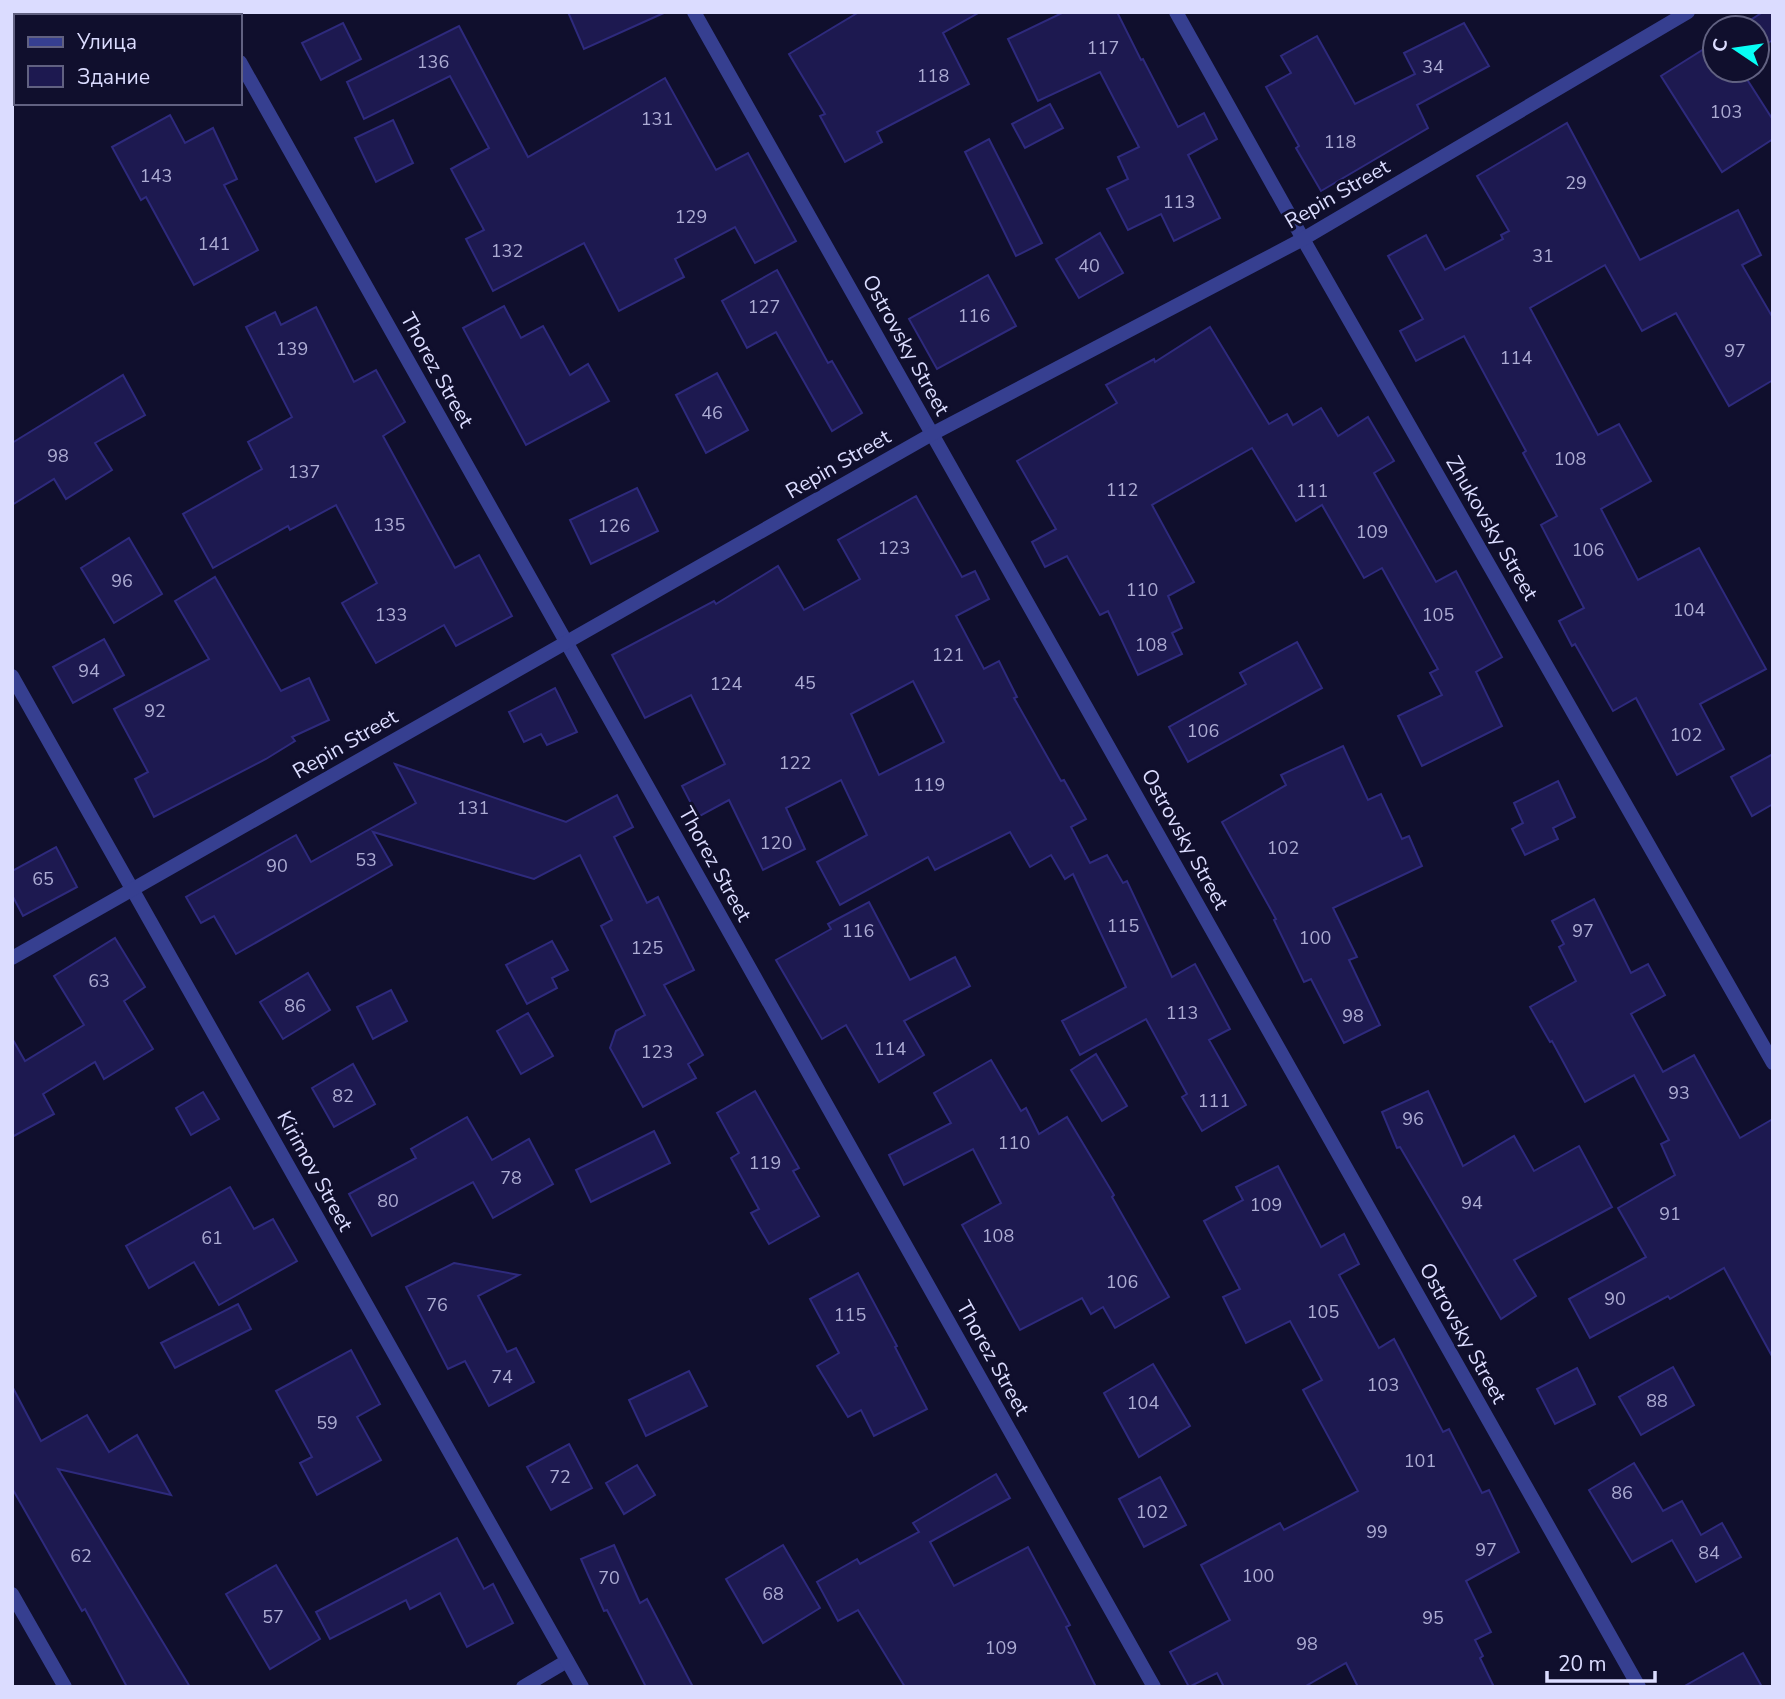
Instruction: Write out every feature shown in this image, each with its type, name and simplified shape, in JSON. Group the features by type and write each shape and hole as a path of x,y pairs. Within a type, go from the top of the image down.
{"street":[{"name":"Ostrovsky Street","path":"694,12 1639,1687"},
{"name":"Zhukovsky Street","path":"1176,12 1773,1063"},
{"name":"Repin Street","path":"12,958 932,435 1303,239 1688,12"},
{"name":"Thorez Street","path":"242,66 1154,1687"},
{"name":"Kirimov Street","path":"12,676 582,1687"},
{"path":"12,1594 65,1687"},
{"path":"523,1687 567,1661"}],"building":[{"path":"568,12 666,12 584,49"},
{"path":"859,12 980,12 943,33 969,84 877,132 882,142 845,162 820,116 825,114 789,54"},
{"path":"1064,12 1117,12 1178,127 1204,113 1217,139 1188,155 1220,218 1174,241 1161,214 1128,230 1107,189 1128,179 1118,157 1139,147 1100,72 1038,101 1008,39"},
{"path":"1773,12 1771,41 1771,14 1760,14"},
{"path":"343,23 361,59 321,80 302,43"},
{"path":"1464,23 1489,66 1417,105 1428,128 1321,191 1266,87 1291,73 1281,56 1317,36 1355,104 1415,74 1404,53"},
{"path":"459,26 528,157 665,78 716,170 748,153 796,241 755,263 735,227 675,259 684,277 619,311 584,243 493,291 466,239 484,230 451,169 489,148 450,76 364,119 347,82"},
{"path":"1701,51 1701,84 1750,84 1773,120 1773,139 1722,172 1661,76"},
{"path":"1050,104 1063,128 1025,148 1012,124"},
{"path":"170,115 185,143 213,128 237,179 224,185 258,250 194,285 146,197 141,200 112,147"},
{"path":"393,120 413,163 376,182 355,138"},
{"path":"1567,123 1640,260 1738,210 1761,255 1742,265 1773,318 1773,380 1729,406 1676,313 1642,331 1605,265 1530,308 1598,435 1619,424 1651,481 1601,509 1638,580 1699,548 1766,669 1700,704 1724,749 1677,775 1636,698 1613,711 1559,621 1584,608 1541,525 1557,516 1523,453 1526,451 1464,336 1416,361 1400,331 1423,319 1388,256 1426,235 1445,270 1503,239 1501,235 1509,231 1477,176"},
{"path":"989,139 1042,243 1016,256 965,152"},
{"path":"1100,233 1123,273 1079,298 1056,259"},
{"path":"777,270 828,363 832,361 862,413 832,431 776,332 747,348 722,301"},
{"path":"988,275 1016,326 937,369 909,319"},
{"path":"504,306 521,338 543,326 570,375 588,364 609,401 526,445 463,328"},
{"path":"316,307 354,382 376,370 405,422 383,436 455,568 479,555 512,616 456,646 444,625 376,663 342,603 377,583 336,505 290,530 288,526 213,568 183,514 262,469 248,442 292,417 246,327 275,312 281,325"},
{"path":"1210,327 1269,424 1287,414 1293,425 1321,408 1338,436 1368,417 1394,461 1374,473 1436,582 1456,571 1502,657 1476,672 1502,726 1422,766 1398,716 1442,695 1430,673 1438,669 1382,568 1364,578 1322,505 1296,521 1252,448 1152,505 1194,582 1168,596 1182,628 1172,633 1182,654 1138,675 1108,611 1100,615 1067,556 1045,567 1032,542 1056,529 1017,461 1117,403 1106,385 1154,359 1155,362"},
{"path":"717,373 748,430 706,453 676,395"},
{"path":"123,375 145,415 95,443 112,470 66,499 54,479 12,505 12,443"},
{"path":"637,488 658,531 591,564 570,520"},
{"path":"916,496 962,577 975,571 989,599 956,616 984,669 999,661 1017,697 1014,698 1086,819 1071,827 1090,863 1107,855 1123,883 1127,881 1172,977 1195,964 1230,1029 1209,1040 1246,1105 1202,1131 1182,1097 1187,1094 1146,1019 1080,1055 1062,1021 1126,987 1073,874 1065,879 1051,855 1030,867 1010,832 935,870 928,857 840,905 817,862 867,835 841,780 786,808 805,849 763,870 729,800 698,817 682,786 725,764 691,695 645,718 612,655 714,601 716,604 778,566 804,610 860,579 838,540","holes":["913,681 944,742 879,775 851,714"]},
{"path":"129,538 162,594 114,623 81,568"},
{"path":"215,577 281,691 309,678 329,720 292,737 295,741 266,759 154,817 135,779 148,772 114,709 209,659 175,601"},
{"path":"104,639 124,675 73,703 53,667"},
{"path":"1297,642 1322,688 1188,762 1169,727 1246,684 1240,673"},
{"path":"555,688 577,732 547,745 541,734 524,742 509,712"},
{"path":"1343,746 1368,800 1381,794 1402,839 1409,836 1422,866 1333,908 1357,957 1349,960 1380,1025 1344,1043 1311,979 1304,982 1274,920 1276,919 1222,822 1286,785 1281,775"},
{"path":"1773,754 1773,804 1752,816 1731,777"},
{"path":"395,764 566,822 617,795 633,827 614,837 647,903 658,897 694,970 664,985 703,1055 688,1064 696,1078 643,1107 610,1048 616,1031 645,1015 601,926 612,920 580,855 534,879 373,832 392,865 236,954 214,916 201,923 186,897 296,835 311,862 416,803"},
{"path":"1558,781 1575,817 1553,828 1558,839 1525,855 1512,829 1523,823 1514,803"},
{"path":"56,847 77,887 23,916 12,895 12,871"},
{"path":"1594,899 1631,973 1648,964 1665,995 1631,1014 1663,1072 1694,1055 1740,1138 1773,1119 1773,1358 1724,1268 1670,1299 1668,1296 1590,1338 1569,1299 1646,1257 1618,1208 1675,1175 1661,1144 1669,1140 1634,1075 1585,1102 1530,1007 1576,981 1559,947 1564,944 1552,921"},
{"path":"869,902 910,980 955,957 970,986 904,1021 924,1055 879,1082 846,1025 822,1039 776,960 831,929 828,924"},
{"path":"115,938 145,987 124,1001 153,1049 104,1079 95,1062 43,1094 54,1114 12,1137 12,1038 25,1061 84,1025 54,976"},
{"path":"552,941 568,970 552,978 557,988 527,1004 506,965"},
{"path":"308,973 330,1010 283,1039 260,1002"},
{"path":"391,990 407,1021 373,1039 357,1007"},
{"path":"528,1013 553,1056 521,1074 497,1031"},
{"path":"1096,1054 1127,1106 1102,1121 1071,1070"},
{"path":"991,1060 1021,1111 1026,1108 1039,1134 1067,1117 1114,1195 1112,1197 1169,1297 1115,1328 1103,1307 1091,1314 1082,1298 1020,1330 962,1225 1001,1203 973,1149 904,1185 889,1155 951,1123 934,1093"},
{"path":"353,1064 375,1104 334,1127 312,1088"},
{"path":"755,1091 799,1168 793,1171 819,1216 769,1244 751,1213 759,1209 731,1158 739,1153 717,1113"},
{"path":"1428,1091 1463,1166 1514,1136 1534,1171 1579,1146 1612,1207 1514,1260 1536,1296 1501,1319 1400,1147 1397,1148 1382,1112"},
{"path":"203,1092 219,1119 191,1135 176,1108"},
{"path":"467,1117 492,1160 529,1139 553,1184 493,1218 473,1182 372,1236 349,1194 416,1158 411,1149"},
{"path":"654,1131 670,1163 591,1202 576,1170"},
{"path":"1278,1166 1321,1247 1344,1234 1359,1264 1339,1275 1379,1348 1394,1339 1443,1432 1449,1429 1482,1493 1489,1490 1519,1552 1466,1581 1491,1632 1475,1640 1483,1656 1480,1658 1494,1687 1358,1687 1346,1663 1304,1687 1224,1687 1217,1673 1189,1687 1170,1652 1230,1620 1201,1565 1280,1523 1284,1530 1358,1491 1303,1390 1322,1380 1290,1321 1246,1343 1223,1297 1240,1289 1204,1221 1243,1200 1236,1187"},
{"path":"230,1187 254,1229 273,1219 297,1261 219,1305 194,1262 149,1288 126,1246"},
{"path":"454,1263 519,1275 478,1296 507,1352 516,1348 534,1382 489,1406 465,1361 448,1369 406,1287"},
{"path":"858,1273 927,1409 874,1436 861,1410 848,1417 817,1366 839,1353 810,1299"},
{"path":"238,1304 251,1329 175,1368 161,1343"},
{"path":"351,1350 380,1404 357,1417 381,1460 317,1495 300,1463 312,1457 276,1391"},
{"path":"1153,1364 1190,1426 1139,1457 1104,1393"},
{"path":"1673,1367 1694,1405 1641,1435 1619,1397"},
{"path":"1577,1368 1595,1404 1555,1424 1537,1389"},
{"path":"689,1371 707,1406 646,1436 629,1400"},
{"path":"12,1386 41,1441 87,1415 109,1452 137,1435 171,1495 58,1469 190,1687 127,1687 85,1609 82,1611 12,1488"},
{"path":"569,1444 592,1488 551,1510 527,1467"},
{"path":"1634,1463 1663,1511 1682,1501 1701,1535 1722,1523 1741,1557 1696,1582 1672,1540 1632,1562 1589,1490"},
{"path":"637,1465 655,1495 624,1514 606,1483"},
{"path":"996,1474 1010,1498 930,1542 954,1586 1028,1547 1070,1625 1066,1627 1096,1687 905,1687 858,1610 838,1621 817,1582 857,1559 860,1564 919,1532 913,1523"},
{"path":"1160,1477 1186,1525 1144,1547 1119,1499"},
{"path":"457,1538 484,1589 493,1584 513,1623 467,1647 440,1593 410,1609 406,1600 330,1639 316,1612"},
{"path":"614,1545 640,1603 647,1599 693,1687 646,1687 607,1610 604,1611 581,1559"},
{"path":"783,1545 820,1608 763,1643 726,1579"},
{"path":"276,1565 320,1639 270,1669 226,1594"},
{"path":"1743,1653 1762,1687 1683,1687"}]}
